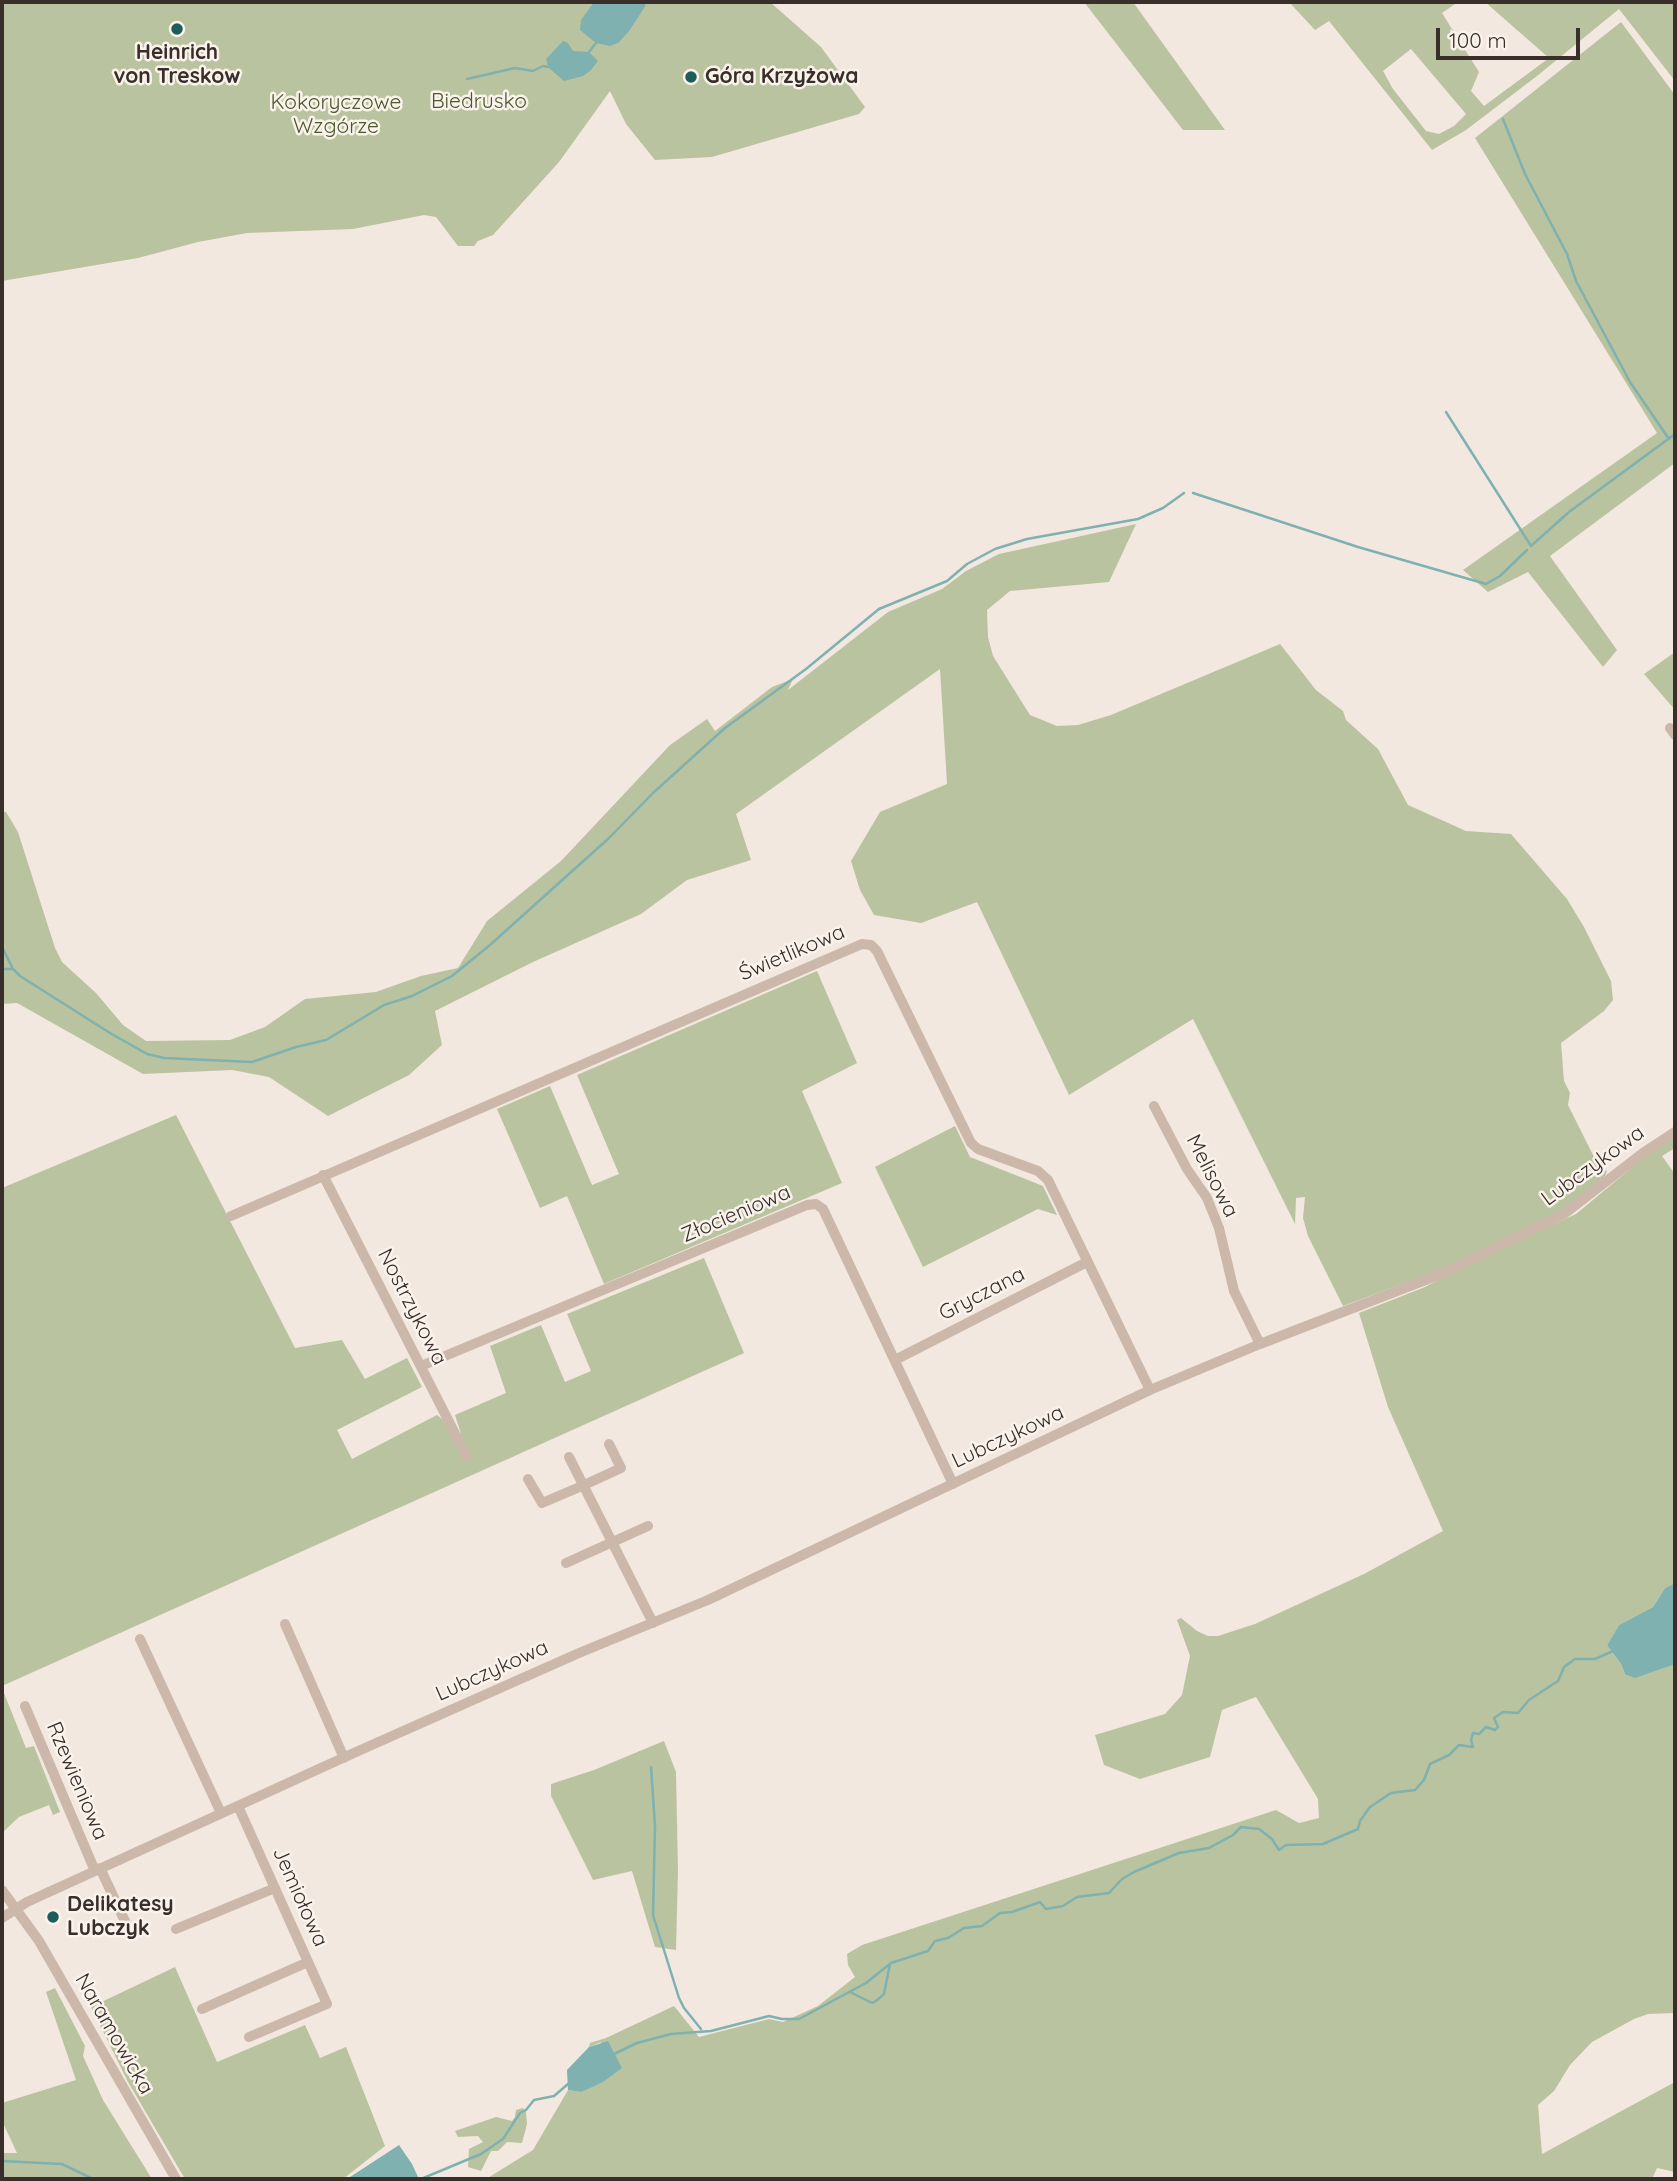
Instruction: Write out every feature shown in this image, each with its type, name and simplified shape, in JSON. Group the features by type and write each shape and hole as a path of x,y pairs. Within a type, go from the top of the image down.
{"street":[{"name":"Świetlikowa","path":"231,1216 862,944 871,945 877,951 971,1143 978,1149 1038,1171 1048,1180 1150,1390"},
{"name":"Melisowa","path":"1154,1106 1187,1169 1207,1198 1219,1228 1234,1291 1260,1344"},
{"name":"Lubczykowa","path":"2,1918 221,1813 708,1600 1150,1390 1260,1344 1413,1286 1564,1214 1643,1153 1675,1132"},
{"name":"Nostrzykowa","path":"323,1175 467,1457"},
{"name":"Złocieniowa","path":"421,1366 794,1210 816,1204 823,1209 953,1484"},
{"name":"Gryczana","path":"895,1360 1087,1262"},
{"path":"528,1479 542,1503 582,1486 621,1468 609,1444"},
{"path":"569,1457 653,1622"},
{"path":"566,1563 648,1526"},
{"path":"285,1624 344,1758"},
{"path":"140,1639 221,1813"},
{"name":"Rzewieniowa","path":"25,1706 98,1870"},
{"name":"Jemiołowa","path":"238,1806 327,2004 249,2037"},
{"path":"98,1870 131,1934"},
{"path":"176,1929 275,1888"},
{"name":"Naramowicka","path":"2,1891 69,1992 176,2179"},
{"path":"202,2009 308,1962"}],"green space":[{"name":"Kokoryczowe Wzgórze","path":"2,2 770,2 821,47 865,107 859,114 712,157 655,160 626,124 610,91 559,162 493,235 478,241 474,246 458,246 436,217 424,215 353,229 247,233 198,242 138,258 2,281"},
{"path":"1084,2 1133,2 1225,130 1183,130"},
{"path":"1289,2 1458,2 1442,13 1479,72 1471,91 1484,106 1549,58 1485,2 1675,2 1675,81 1619,9 1466,130 1432,150 1329,21 1315,30","holes":["1411,49 1466,114 1454,126 1439,134 1426,131 1393,89 1383,71"]},
{"path":"1621,22 1675,95 1675,463 1550,556 1617,650 1603,667 1528,572 1488,592 1463,570 1657,433 1475,138"},
{"path":"1136,524 1109,582 1010,591 987,610 988,637 993,656 1030,715 1057,726 1078,725 1111,715 1280,644 1316,690 1343,711 1346,720 1378,749 1408,805 1466,831 1511,834 1567,899 1611,981 1613,1000 1604,1011 1561,1043 1564,1081 1570,1093 1568,1105 1599,1167 1607,1171 1605,1176 1563,1211 1439,1270 1343,1306 1308,1236 1303,1218 1305,1197 1296,1198 1295,1224 1193,1019 1069,1095 977,902 921,923 874,915 860,890 851,861 880,812 947,784 940,669 736,814 751,860 687,880 641,914 533,962 435,1011 442,1045 409,1075 328,1116 269,1077 232,1070 143,1074 17,1003 2,1004 2,811 6,812 18,832 55,948 62,962 96,993 123,1025 146,1041 230,1040 265,1027 305,999 376,992 421,976 458,968 487,921 561,861 670,745 707,719 715,731 772,687 793,679 788,690 888,612 942,589 966,571 999,554"},
{"path":"1675,652 1675,710 1644,674"},
{"path":"817,971 857,1063 802,1091 842,1183 604,1284 567,1196 540,1208 497,1109 550,1086 592,1185 619,1174 577,1075"},
{"path":"176,1115 295,1348 342,1340 365,1379 407,1358 422,1387 337,1430 352,1459 437,1415 461,1434 455,1415 506,1393 490,1346 541,1325 565,1382 591,1371 567,1314 704,1258 744,1353 2,1686 2,1188"},
{"path":"955,1126 970,1157 1043,1186 1057,1215 1038,1209 923,1267 875,1167"},
{"path":"1675,1136 1675,1148 1662,1156 1675,1174 1675,1583 1665,1588 1653,1607 1619,1625 1607,1645 1625,1674 1675,1664 1675,2013 1648,2014 1592,2042 1570,2065 1554,2091 1538,2105 1542,2154 1675,2082 1675,2172 1657,2168 1652,2179 486,2179 533,2150 568,2090 581,2092 586,2089 601,2042 589,2047 590,2043 674,2006 699,2037 769,2019 783,2022 818,2006 855,1977 848,1965 847,1954 862,1945 1276,1810 1299,1823 1319,1818 1318,1799 1256,1697 1222,1710 1210,1757 1140,1779 1104,1765 1095,1735 1165,1714 1182,1695 1190,1656 1177,1620 1181,1618 1208,1636 1218,1636 1255,1624 1364,1574 1443,1531 1388,1407 1359,1313 1425,1287 1576,1214 1647,1155"},
{"path":"2,1688 26,1748 34,1746 60,1812 53,1815 49,1805 19,1817 2,1833"},
{"path":"664,1741 676,1772 676,1950 655,1947 632,1871 593,1880 551,1796 551,1784 594,1770"},
{"path":"175,1967 217,2062 305,2025 320,2058 346,2047 385,2146 343,2179 185,2179 128,2082 91,2007"},
{"path":"55,1988 85,2046 83,2056 103,2100 152,2179 2,2179 2,2153 17,2153 2,2121 2,2103 76,2080 46,1992"},
{"path":"523,2108 527,2124 522,2143 507,2142 498,2151 491,2151 481,2171 468,2167 469,2149 483,2142 478,2136 458,2137 455,2131 496,2117 512,2121 516,2110"}],"water":[{"path":"594,2 641,2 646,5 629,31 618,43 610,46 596,43 580,30 581,20"},
{"path":"563,41 568,43 573,51 589,52 598,61 583,76 564,81 548,67 546,59"},
{"path":"1675,1583 1675,1664 1635,1678 1625,1674 1607,1645 1619,1625 1653,1607 1665,1588"},
{"path":"608,2041 622,2068 603,2082 581,2092 568,2090 567,2070 589,2047"},
{"path":"399,2145 419,2179 347,2179"}],"waterway":[{"path":"589,52 596,43"},
{"path":"467,79 515,68 533,71 543,66 548,67"},
{"path":"1503,119 1525,174 1567,254 1576,281 1630,382 1669,439"},
{"path":"1446,412 1531,546 1569,512 1675,434"},
{"path":"2,947 13,969 20,976 147,1054 164,1058 252,1062 326,1040 384,1005 412,996 452,976 609,838 653,793 725,728 806,669 879,609 947,581 967,564 995,549 1027,539 1138,519 1163,508 1184,493"},
{"path":"1193,493 1358,547 1486,584 1500,576 1527,550"},
{"path":"2,969 12,969"},
{"path":"612,2055 637,2043 671,2034 711,2031 769,2016 799,2019 866,1983 891,1963 928,1951 935,1941 948,1938 964,1928 982,1926 1000,1913 1012,1912 1040,1902 1046,1909 1063,1906 1077,1897 1109,1893 1122,1879 1134,1872 1179,1853 1209,1848 1233,1835 1241,1827 1259,1829 1272,1839 1279,1850 1286,1845 1323,1844 1358,1829 1370,1807 1391,1793 1415,1790 1424,1780 1430,1764 1449,1755 1459,1745 1473,1747 1473,1733 1479,1734 1486,1727 1495,1730 1498,1727 1494,1718 1503,1712 1518,1713 1529,1700 1558,1681 1564,1667 1575,1659 1595,1659 1613,1651"},
{"path":"651,1767 655,1826 653,1915 679,1998 701,2029"},
{"path":"850,1992 872,2003 876,2001 884,1994 890,1964"},
{"path":"421,2179 481,2154 503,2139 520,2113 534,2100 554,2096 568,2084"},
{"path":"2,2161 62,2164 93,2179"}],"place":[{"name":"Heinrich von Treskow","path":"177,29"},
{"name":"Góra Krzyżowa","path":"691,77"},
{"name":"Delikatesy Lubczyk","path":"53,1917"}],"park label":[{"name":"Biedrusko","path":"479,102"}]}
